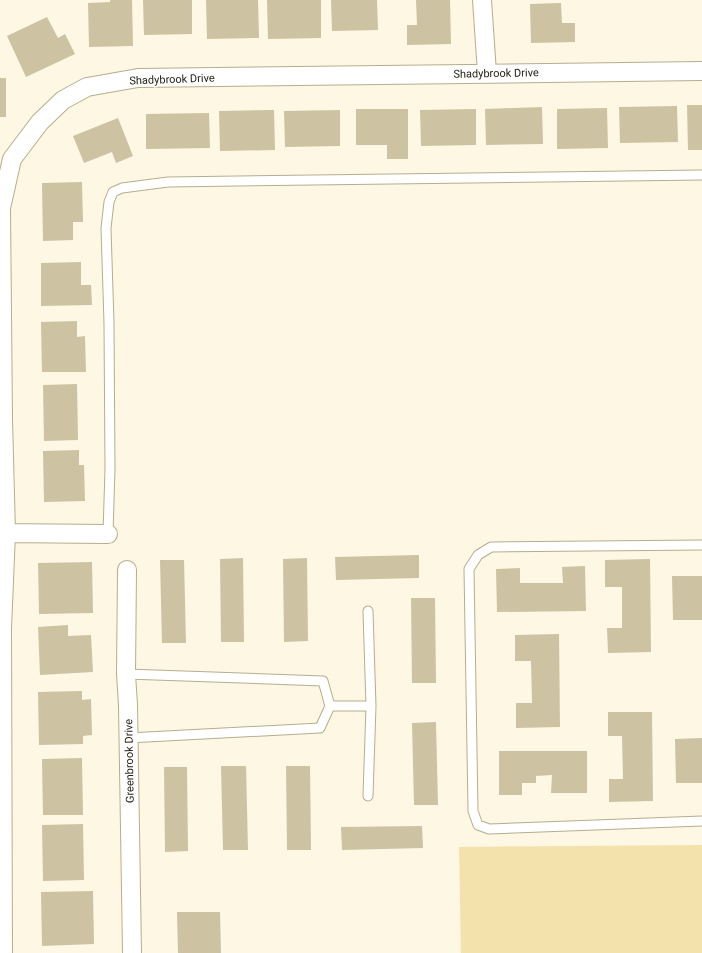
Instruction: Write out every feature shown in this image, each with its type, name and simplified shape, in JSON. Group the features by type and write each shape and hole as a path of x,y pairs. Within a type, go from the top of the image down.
{"street":[{"path":"482,0 487,73"},
{"name":"Shadybrook Drive","path":"3,953 3,419 1,208 6,159 40,122 63,100 87,87 138,78 702,71"},
{"path":"3,533 108,534"},
{"name":"Greenbrook Drive","path":"127,570 126,674 132,953"}],"lane":[{"path":"108,534 110,469 109,331 106,228 109,202 113,192 122,188 168,182 702,175"},
{"path":"702,545 491,547 478,555 469,569 473,811 478,825 489,829 702,822"},
{"path":"368,611 370,706 368,796"},
{"path":"126,674 323,681 330,706 320,728 128,738"},
{"path":"330,706 370,706"}],"shaded area":[{"path":"702,845 702,953 461,953 459,847"}],"building":[{"path":"110,0 132,0 133,46 89,47 88,3 110,2"},
{"path":"143,0 192,0 192,34 144,35"},
{"path":"206,0 258,0 259,38 207,39"},
{"path":"267,0 321,0 321,38 268,39"},
{"path":"331,0 377,0 378,30 332,31"},
{"path":"416,0 450,0 451,44 407,45 407,25 417,25"},
{"path":"561,3 562,23 575,23 575,42 531,43 530,4"},
{"path":"47,17 58,38 65,34 75,54 26,77 7,36"},
{"path":"0,78 6,78 6,117 0,117"},
{"path":"687,105 702,105 702,150 688,150"},
{"path":"677,106 678,142 620,143 619,107"},
{"path":"542,107 543,144 486,145 485,109"},
{"path":"607,108 608,148 557,149 557,109"},
{"path":"356,109 408,109 408,159 387,159 387,145 356,145"},
{"path":"476,109 476,145 421,146 420,110"},
{"path":"274,110 275,150 220,151 219,111"},
{"path":"340,110 340,146 285,147 284,111"},
{"path":"209,113 210,148 146,149 146,114"},
{"path":"118,118 133,156 116,163 112,152 84,163 73,136"},
{"path":"82,182 83,222 73,222 73,240 43,241 42,183"},
{"path":"81,262 81,285 91,285 92,305 41,306 41,263"},
{"path":"77,321 77,337 85,336 86,372 42,372 41,322"},
{"path":"77,384 78,440 44,441 43,385"},
{"path":"79,450 79,465 84,465 85,501 44,502 43,451"},
{"path":"419,555 419,578 336,580 335,557"},
{"path":"243,558 244,642 221,642 220,559"},
{"path":"307,558 308,641 284,642 283,559"},
{"path":"650,559 651,652 608,653 607,628 622,628 622,587 605,587 605,560"},
{"path":"160,560 184,560 186,643 162,643"},
{"path":"92,562 93,613 39,614 38,563"},
{"path":"585,566 586,611 497,612 496,569 520,568 520,583 563,583 562,567"},
{"path":"672,576 702,576 702,620 673,620"},
{"path":"411,598 435,598 436,683 412,683"},
{"path":"68,625 68,636 91,635 93,672 40,675 38,627"},
{"path":"559,634 560,727 516,728 516,703 532,703 531,661 515,661 515,635"},
{"path":"82,691 82,700 91,699 92,735 83,736 83,744 39,745 38,692"},
{"path":"608,712 652,712 653,801 609,802 609,779 623,779 622,736 608,736"},
{"path":"436,722 438,805 414,805 412,723"},
{"path":"702,738 702,783 676,783 675,739"},
{"path":"499,751 587,751 587,793 551,793 552,775 536,776 536,783 522,783 522,795 499,795"},
{"path":"82,758 83,815 43,815 42,759"},
{"path":"221,766 246,766 248,850 223,850"},
{"path":"286,766 310,766 311,850 287,850"},
{"path":"164,767 187,767 188,851 165,852"},
{"path":"83,824 84,880 43,881 42,825"},
{"path":"422,826 423,848 342,850 341,827"},
{"path":"93,891 94,944 42,946 41,892"},
{"path":"177,912 220,912 221,953 178,953"}]}
